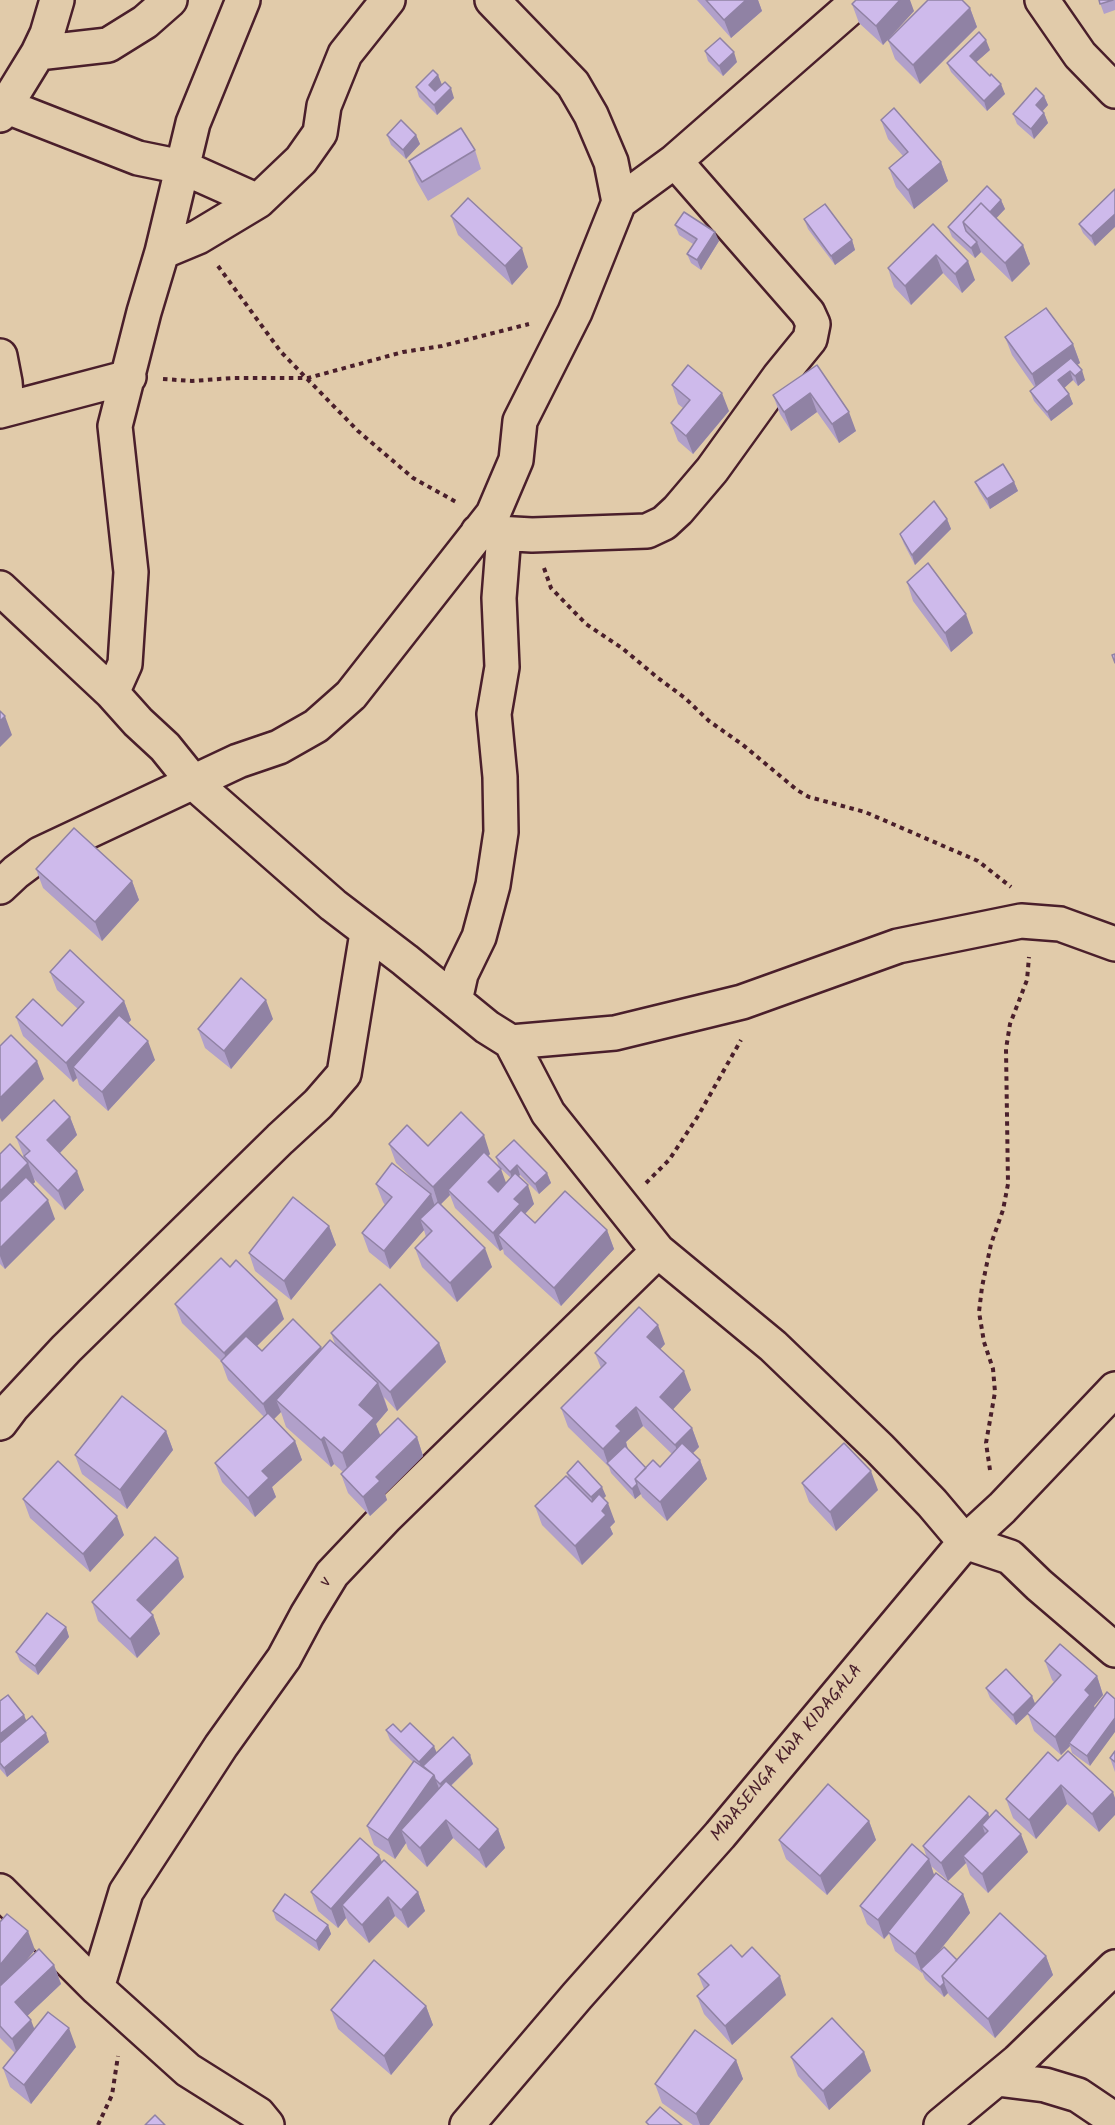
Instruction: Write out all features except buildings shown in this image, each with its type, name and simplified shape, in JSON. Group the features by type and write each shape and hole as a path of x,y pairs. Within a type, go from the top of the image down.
{"street":[{"path":"57,0 47,34 38,53 1,109 138,158 182,167 258,201"},
{"path":"38,53 108,45 145,22 170,0"},
{"path":"112,693 125,664 131,572 116,426 193,123 243,0"},
{"path":"162,252 198,237 258,201 301,160 320,133 324,106 345,54 388,0"},
{"path":"492,0 573,84 591,114 610,162 619,202"},
{"path":"455,1001 461,974 482,927 493,885 501,832 500,777 494,714 502,667 499,598 502,529 516,460 520,421 575,312 619,202 675,160 858,0"},
{"path":"1042,0 1080,55 1115,91"},
{"path":"0,887 40,854 238,761 279,747 316,726 351,695 502,529 647,531 664,523 678,510 712,470 779,377 810,339 813,324 808,313 675,160"},
{"path":"0,356 5,382 4,410 129,377"},
{"path":"0,588 112,693 165,747 194,783 367,933 405,960 487,1028 511,1042 549,1113 658,1251 773,1346 880,1449 932,1503 965,1542 1010,1557 1115,1650"},
{"path":"511,1042 615,1033 742,1002 898,946 1021,921 1060,924 1115,944"},
{"path":"0,1423 66,1349 265,1153 318,1104 344,1074 367,933"},
{"name":"v","path":"97,1988 126,1892 221,1746 284,1658 332,1574 386,1517 658,1251"},
{"name":"MWASENGA KWA KIDAGALA","path":"467,2125 577,1996 720,1835 965,1542 1002,1508 1115,1389"},
{"path":"0,1891 97,1988 188,2070 258,2114 267,2125"},
{"path":"941,2125 997,2079 1115,1967"},
{"path":"997,2079 1045,2085 1078,2096 1115,2120"}],"path":[{"path":"198,237 281,352 358,431 413,478 447,495 502,529 551,588 586,624 607,636 685,698 709,721 743,745 797,790 809,797 865,812 978,861 1014,889"},
{"path":"129,377 192,381 233,378 308,378 403,352 442,346 575,312"},
{"path":"1002,1508 987,1463 986,1443 995,1392 993,1369 984,1342 979,1312 984,1276 1008,1184 1006,1049 1010,1024 1027,980 1029,949 1021,921"},
{"path":"616,1196 641,1188 669,1160 698,1116 745,1035"},
{"path":"98,2125 112,2095 126,2014"}]}
